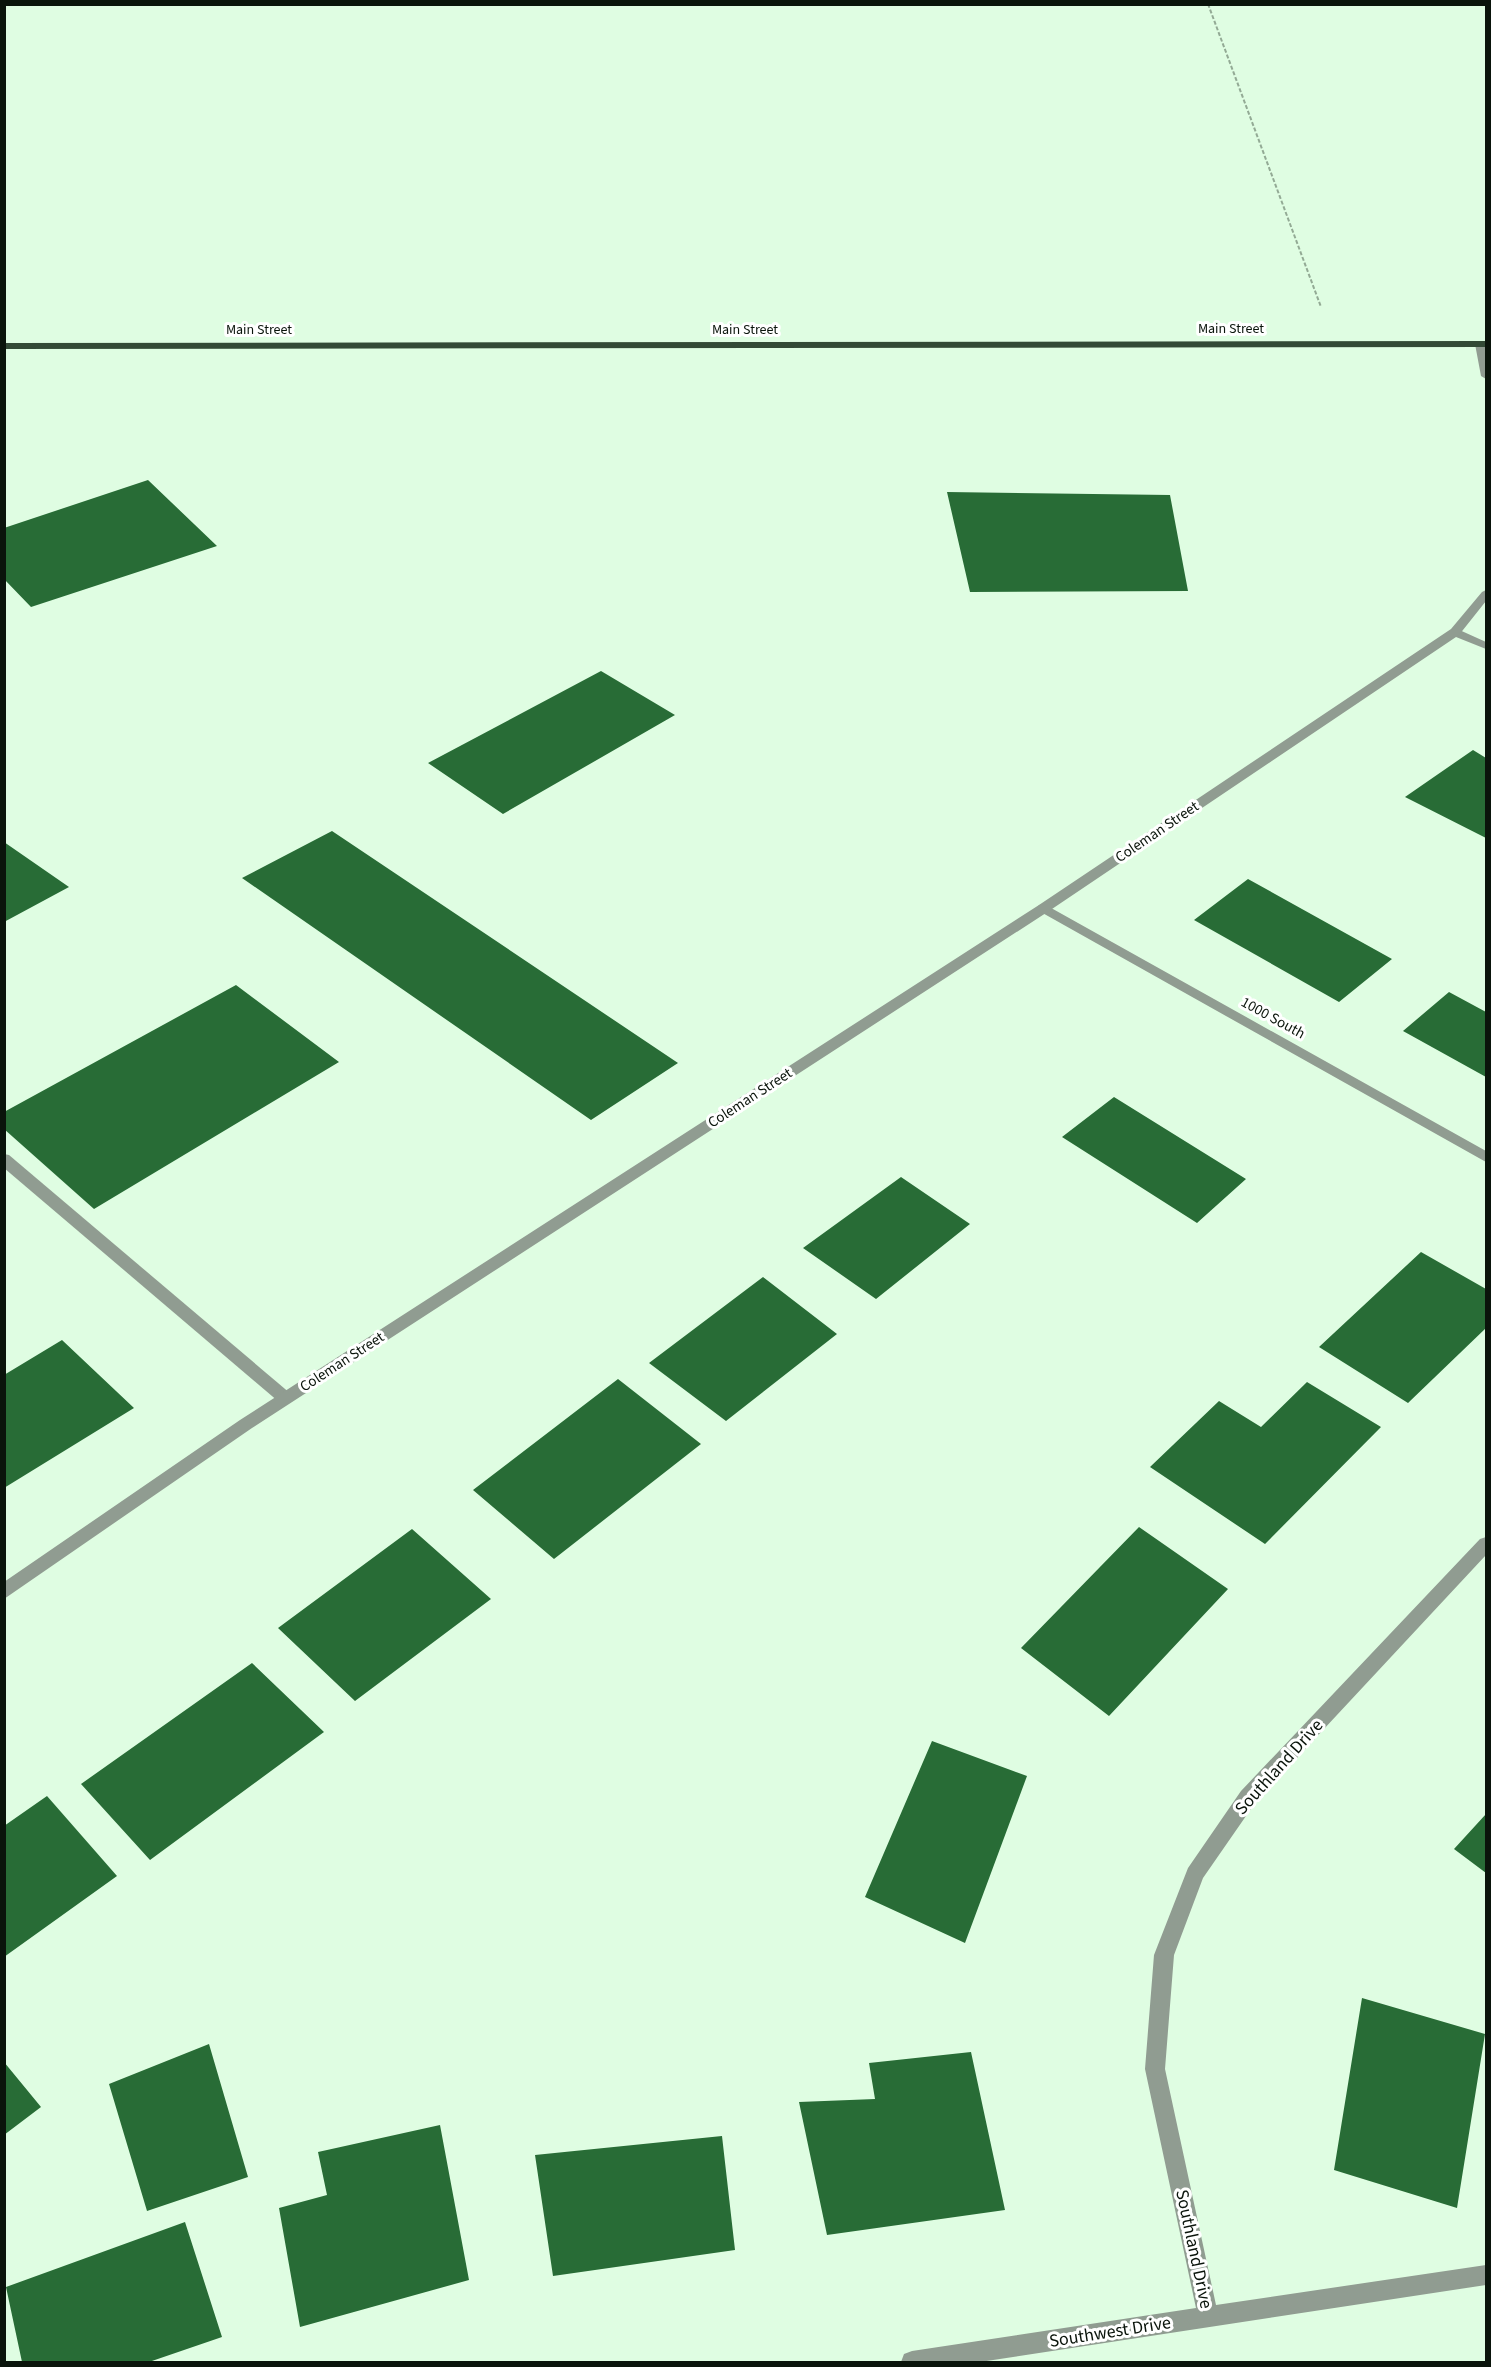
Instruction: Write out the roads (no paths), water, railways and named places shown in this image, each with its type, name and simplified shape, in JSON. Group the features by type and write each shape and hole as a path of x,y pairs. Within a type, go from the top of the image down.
{"highway":[{"name":"Main Street","path":"4,346 1483,344"}],"street":[{"path":"1483,344 1486,376"},
{"name":"Coleman Street","path":"4,1592 285,1398 1044,908 1455,632 1486,594"},
{"path":"1455,632 1486,646"},
{"name":"1000 South","path":"1044,908 1486,1157"},
{"path":"4,1159 285,1398"},
{"name":"Southland Drive","path":"1208,2318 1155,2069 1164,1955 1195,1874 1248,1797 1486,1544"},
{"name":"Southwest Drive","path":"912,2362 1486,2275"}]}
